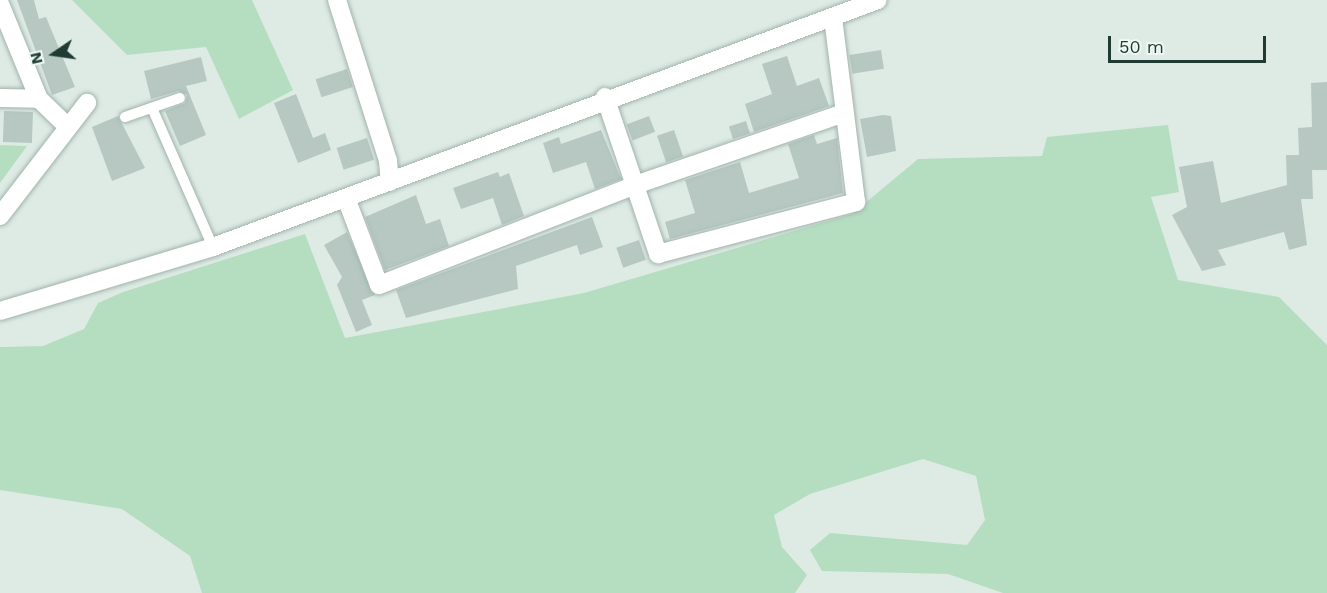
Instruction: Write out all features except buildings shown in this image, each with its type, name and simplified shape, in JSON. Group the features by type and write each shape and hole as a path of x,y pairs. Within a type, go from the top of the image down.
{"street":[{"path":"337,0 388,161 390,182"},
{"path":"0,311 213,247 390,182 605,98 878,0"},
{"path":"0,4 39,99 68,127"},
{"path":"605,98 658,254 856,202 832,17"},
{"path":"0,98 39,99"},
{"path":"0,216 87,103"},
{"path":"346,198 378,285 634,185 844,113"}],"lane":[{"path":"125,117 180,98"},
{"path":"152,108 213,247"}],"green space":[{"path":"72,0 252,0 293,90 239,119 206,47 127,55"},
{"path":"1168,125 1179,192 1151,197 1178,280 1279,297 1327,345 1327,593 1003,593 948,574 822,571 810,550 830,533 967,545 985,520 976,476 923,459 810,494 774,515 782,547 807,575 795,593 202,593 190,556 122,509 0,490 0,347 43,346 84,329 98,303 123,292 305,234 345,338 584,293 852,214 918,159 1042,156 1047,137"},
{"path":"0,145 27,146 0,183"}]}
